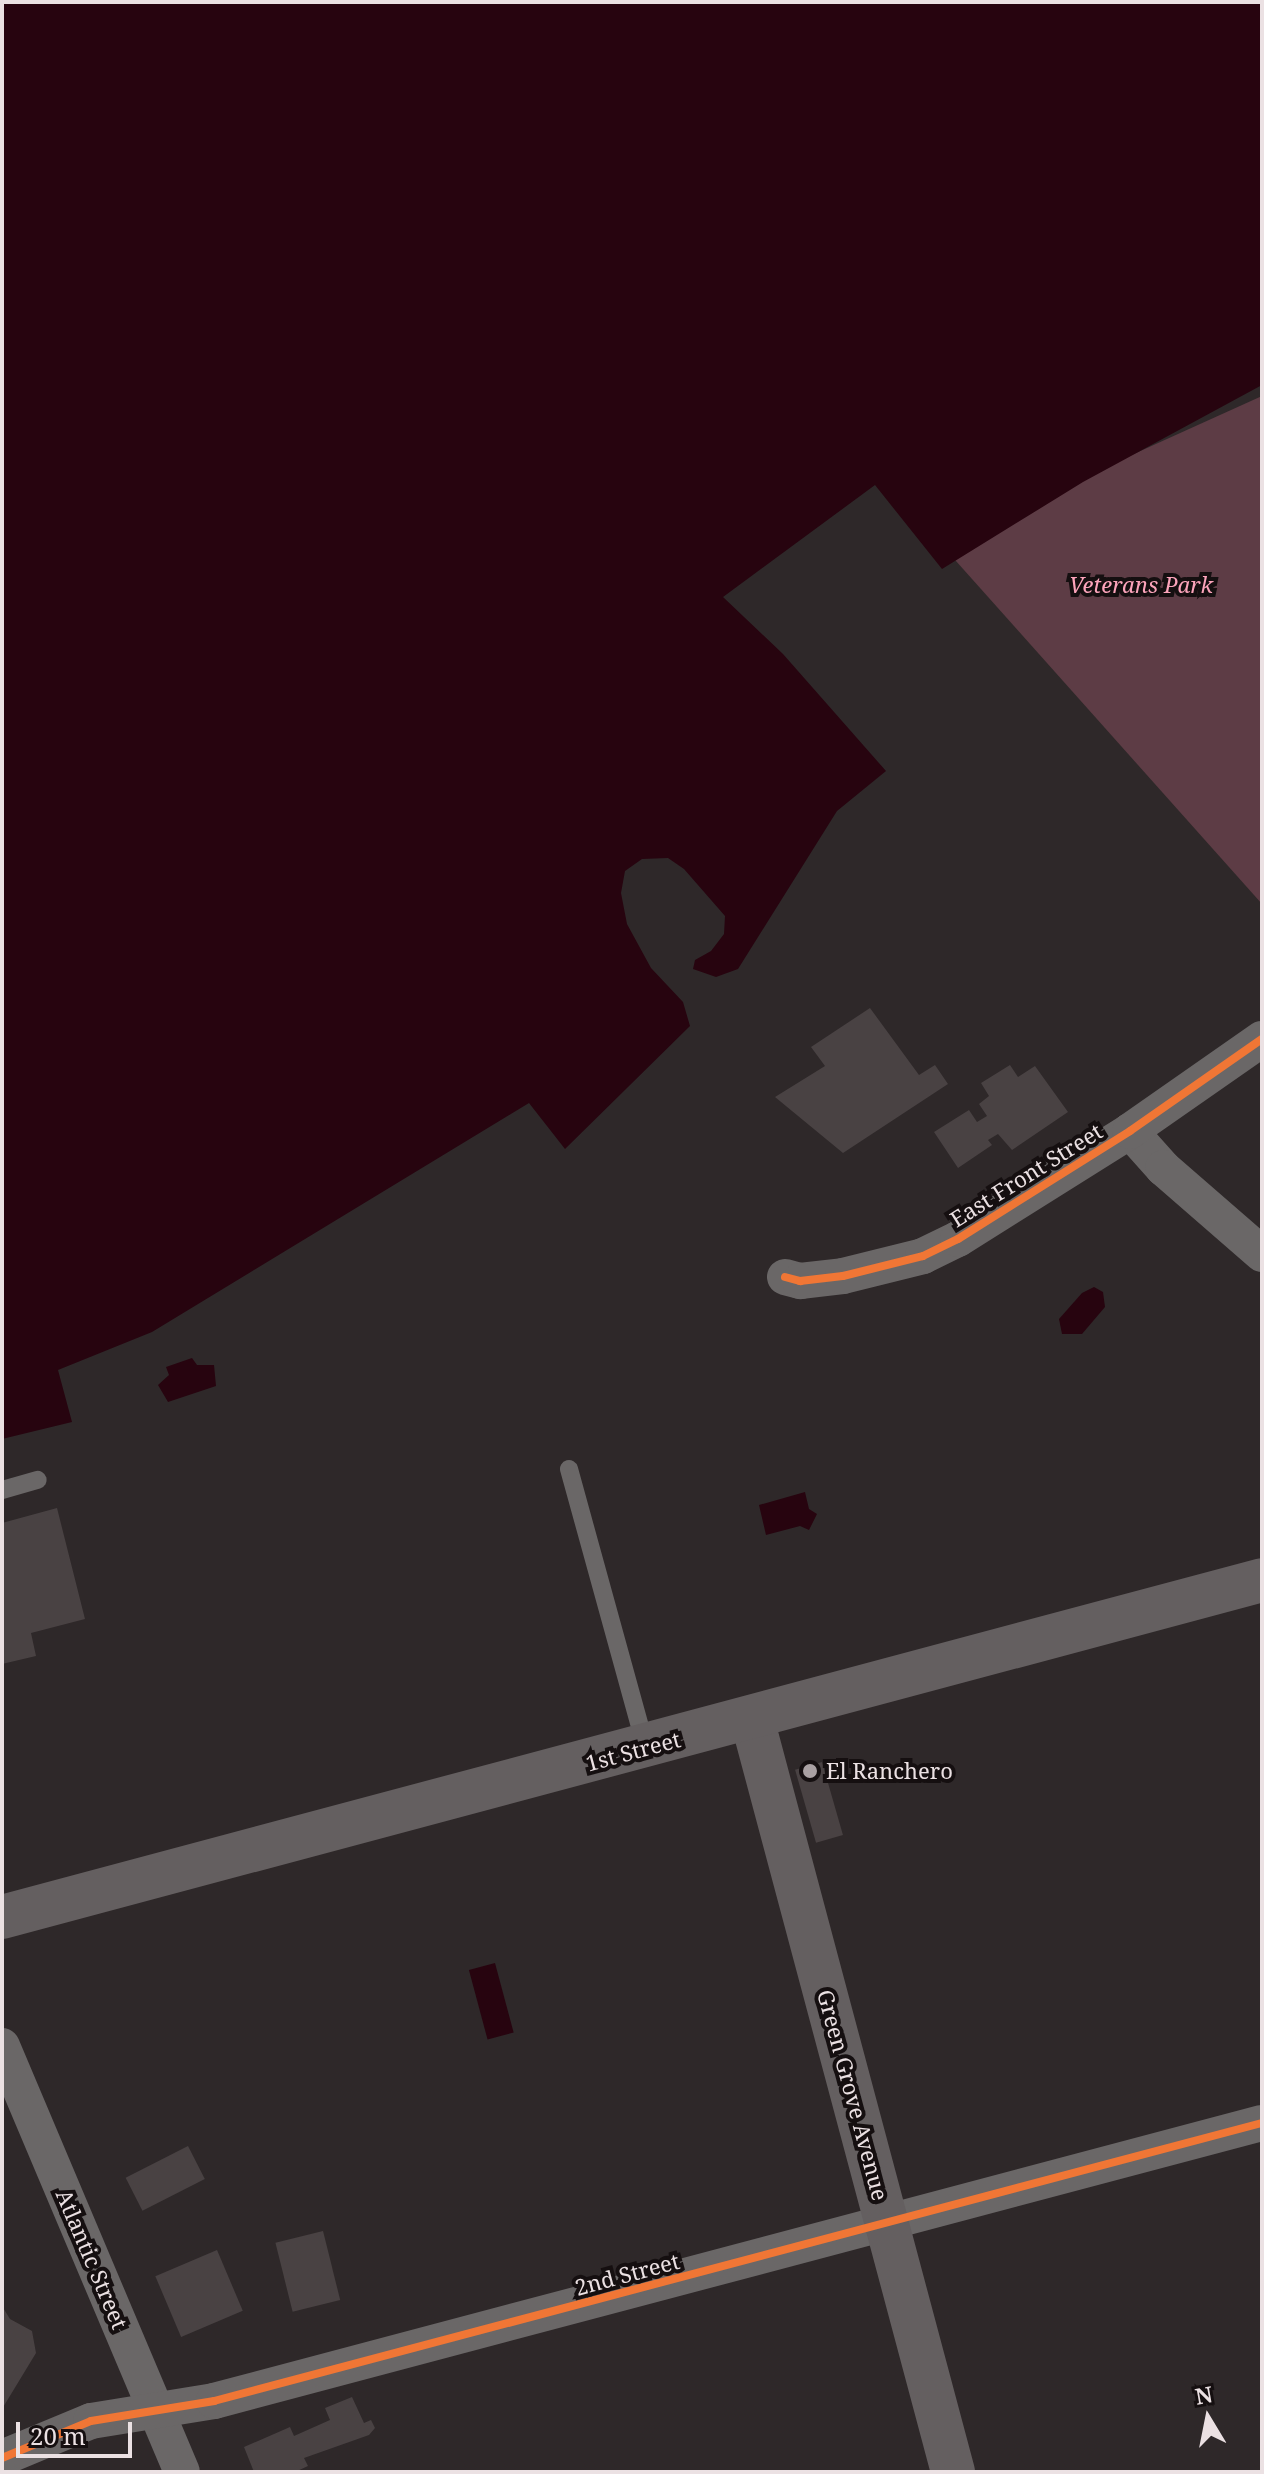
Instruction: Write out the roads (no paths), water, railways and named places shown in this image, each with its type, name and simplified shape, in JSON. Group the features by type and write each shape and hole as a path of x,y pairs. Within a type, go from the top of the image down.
{"main road":[{"name":"1st Street","path":"2,1917 646,1748 1262,1580"},
{"name":"Green Grove Avenue","path":"752,1719 953,2472"}],"street":[{"name":"East Front Street","path":"785,1277 800,1281 843,1276 923,1256 958,1239 1130,1131 1262,1039"},
{"path":"1130,1131 1163,1168 1262,1254"},
{"name":"Atlantic Street","path":"2,2046 182,2472"},
{"name":"2nd Street","path":"2,2458 91,2421 214,2401 1262,2123"}],"lane":[{"path":"569,1469 646,1748"},
{"path":"2,1490 38,1480"}],"place":[{"name":"El Ranchero","path":"810,1771"}],"park label":[{"name":"Veterans Park","path":"1141,585"}]}
